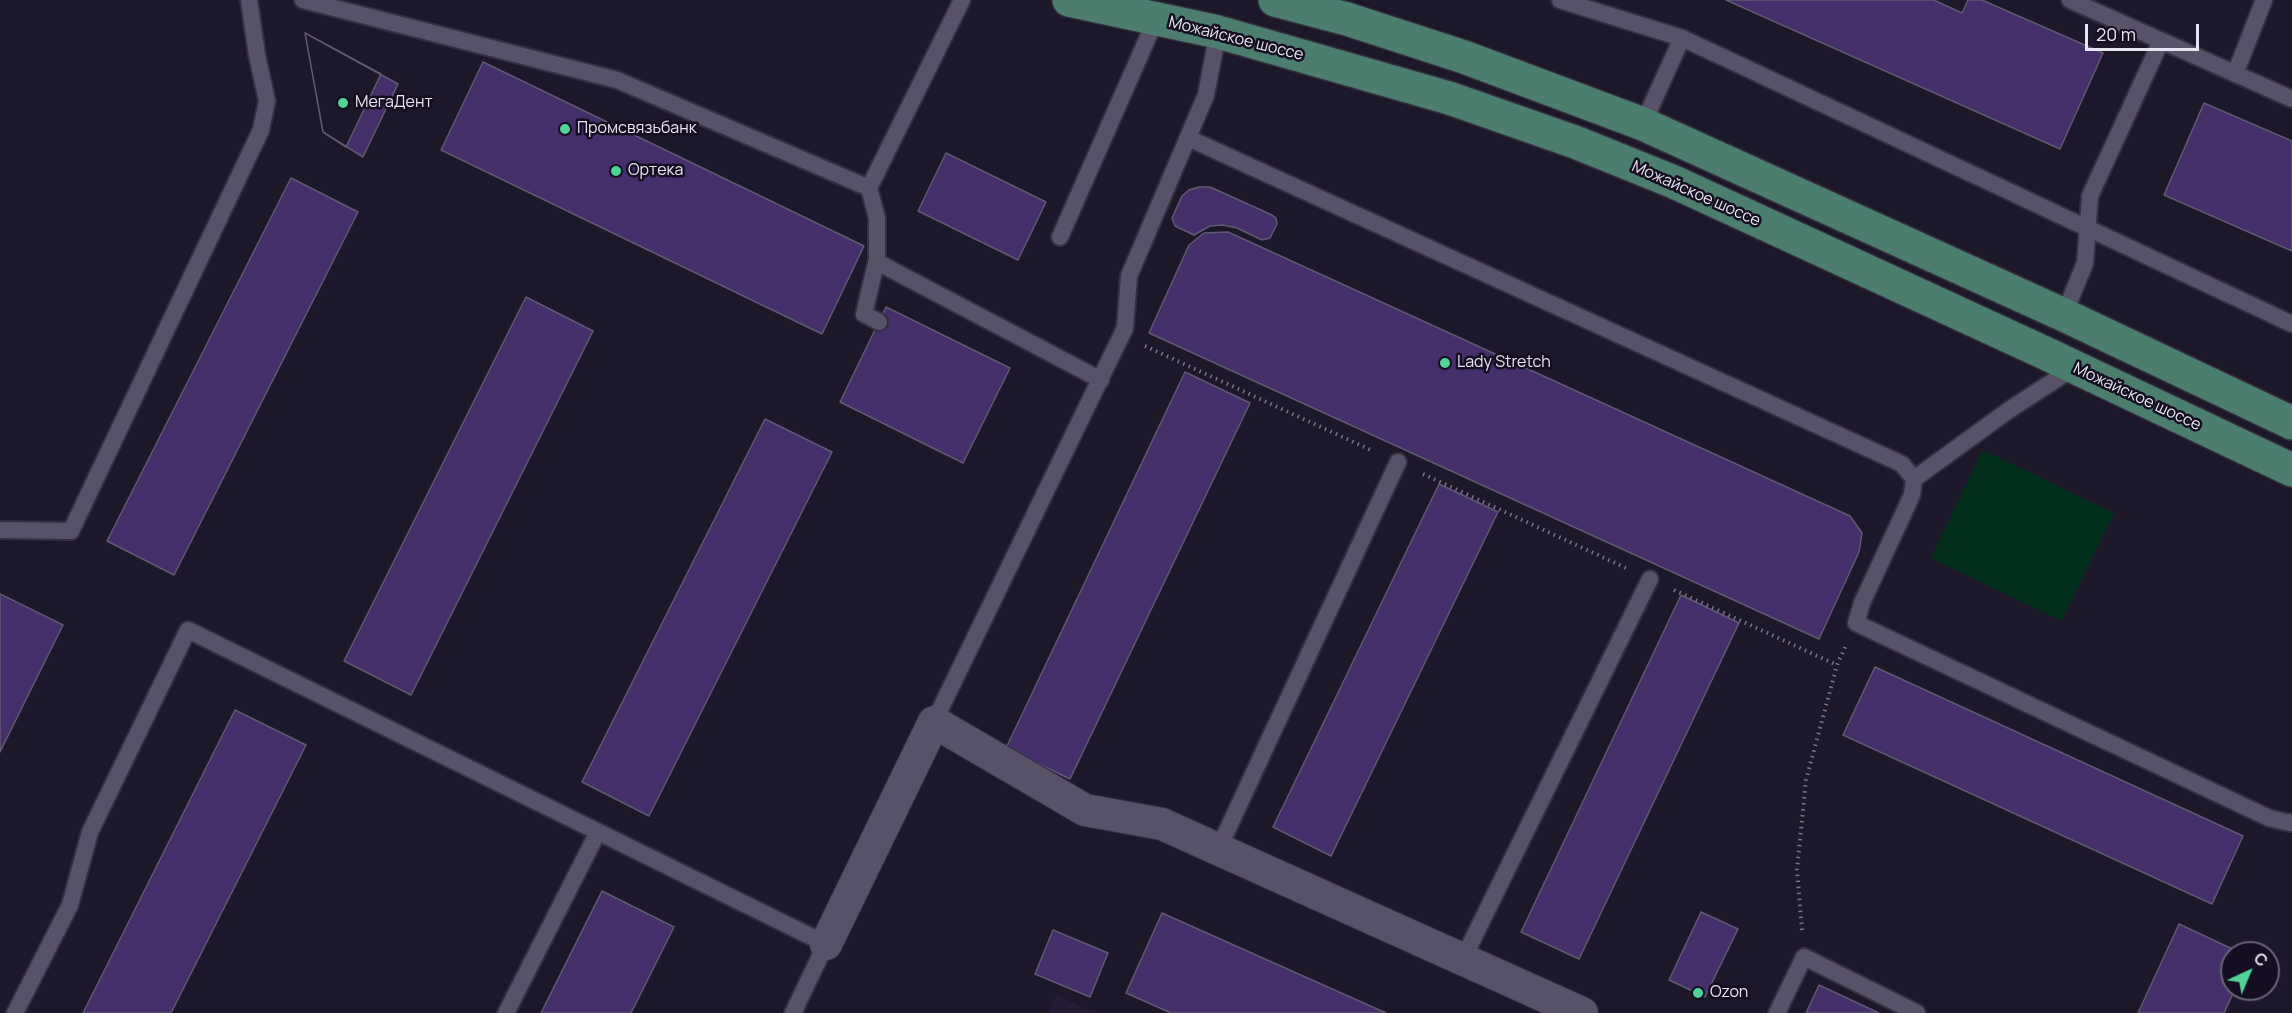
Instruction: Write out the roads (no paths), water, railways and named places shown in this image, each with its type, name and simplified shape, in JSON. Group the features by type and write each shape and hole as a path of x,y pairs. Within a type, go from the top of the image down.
{"main road":[{"name":"Можайское шоссе","path":"1069,0 1218,32 1449,98 1575,142 1674,182 2292,470"},
{"path":"1275,0 1347,19 1464,57 1643,124 2064,315 2292,423"}],"street":[{"path":"826,945 934,722 1085,810 1162,824 1582,1013"}],"lane":[{"path":"0,530 71,531 261,130 267,101 249,0"},
{"path":"303,0 617,80 869,188"},
{"path":"879,322 864,314 877,262 877,218 869,188 962,0"},
{"path":"1560,0 1682,38 2292,324"},
{"path":"2070,0 2292,99"},
{"path":"2235,74 2264,0"},
{"path":"1060,237 1156,19"},
{"path":"934,722 1122,336 1125,328 1129,276 1206,95 1218,32"},
{"path":"1643,124 1682,38"},
{"path":"2064,315 2085,263 2090,196 2161,41"},
{"path":"1188,138 1902,464 1914,479 1912,495 1862,603 1856,623 2269,818 2292,822"},
{"path":"877,262 1101,380"},
{"path":"1914,479 2009,410 2075,367"},
{"path":"1218,850 1398,462"},
{"path":"1463,959 1650,579"},
{"path":"15,1013 70,905 90,832 188,630 826,945 793,1013"},
{"path":"506,1013 598,832"},
{"path":"1777,1013 1804,957 1917,1013"}],"place":[{"name":"МегаДент","path":"343,103"},
{"name":"Промсвязьбанк","path":"565,129"},
{"name":"Ортека","path":"616,171"},
{"name":"Lady Stretch","path":"1445,363"},
{"name":"Ozon","path":"1698,993"}]}
